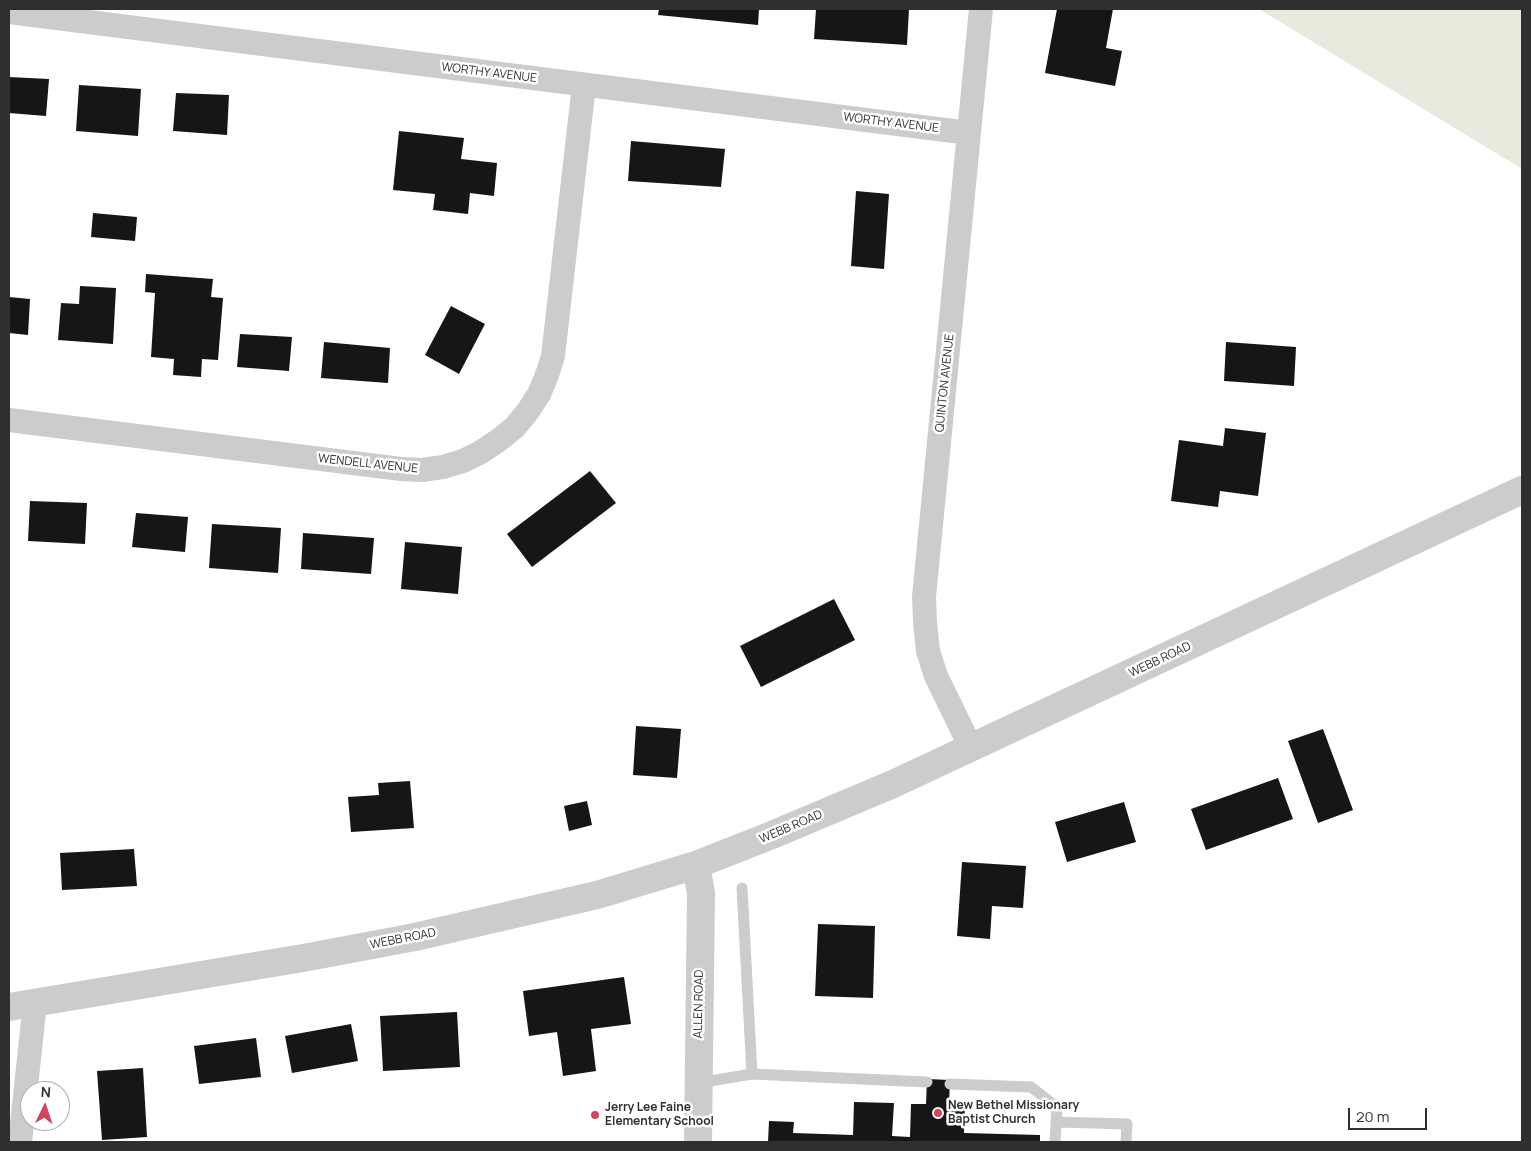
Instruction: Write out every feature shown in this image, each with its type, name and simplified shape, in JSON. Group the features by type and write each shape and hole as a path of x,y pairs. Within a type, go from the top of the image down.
{"street":[{"name":"QUINTON AVENUE","path":"971,748 936,676 928,651 924,597 981,9"},
{"name":"WORTHY AVENUE","path":"9,12 969,133"},
{"name":"WENDELL AVENUE","path":"9,420 401,470 443,467 463,461 482,452 515,427 528,411 539,394 551,362 584,85"},
{"name":"WEBB ROAD","path":"22,1005 303,958 415,937 597,895 696,865 772,836 893,784 1522,490"},
{"name":"ALLEN ROAD","path":"696,865 701,893 698,1142"},
{"path":"20,1142 22,1005"}],"lane":[{"path":"742,888 752,1074"},
{"path":"698,1083 752,1074 927,1082"},
{"path":"950,1084 1031,1088 1057,1107 1055,1142"},
{"path":"1056,1122 1127,1124 1126,1142"}],"shaded area":[{"path":"1259,9 1522,9 1522,169"}],"building":[{"path":"659,9 759,9 758,25 658,15"},
{"path":"816,9 909,9 907,45 814,39"},
{"path":"1057,9 1113,9 1106,48 1122,51 1115,86 1045,73"},
{"path":"9,77 49,79 46,116 9,113"},
{"path":"79,85 141,89 138,136 76,131"},
{"path":"176,93 229,95 227,135 173,131"},
{"path":"399,131 464,138 461,159 497,163 494,196 470,193 468,214 433,210 435,194 393,190"},
{"path":"631,141 725,149 721,187 628,181"},
{"path":"856,191 889,194 884,269 851,266"},
{"path":"93,213 137,217 135,241 91,237"},
{"path":"146,274 213,279 211,297 223,298 218,360 202,359 201,377 173,375 174,359 151,357 155,293 145,292"},
{"path":"80,286 116,288 113,344 58,340 61,303 79,304"},
{"path":"9,297 30,299 28,335 9,333"},
{"path":"451,306 485,324 459,374 425,355"},
{"path":"240,334 292,337 289,371 237,367"},
{"path":"324,342 390,348 388,383 321,378"},
{"path":"1226,342 1296,347 1294,386 1224,381"},
{"path":"1225,428 1266,433 1258,496 1220,491 1218,507 1171,501 1179,440 1223,446"},
{"path":"590,471 616,503 532,567 507,534"},
{"path":"30,501 87,503 85,544 28,541"},
{"path":"136,513 188,517 185,552 132,547"},
{"path":"212,524 281,528 278,573 209,568"},
{"path":"303,533 374,538 371,574 301,569"},
{"path":"405,542 462,547 458,594 401,589"},
{"path":"834,599 855,640 761,687 740,646"},
{"path":"636,726 681,729 677,778 633,775"},
{"path":"1323,729 1353,810 1318,823 1288,741"},
{"path":"1278,778 1293,819 1206,850 1191,809"},
{"path":"410,781 414,828 351,832 348,797 379,795 378,783"},
{"path":"587,801 592,825 569,831 564,806"},
{"path":"1124,802 1136,842 1067,862 1055,822"},
{"path":"134,849 137,886 62,890 60,853"},
{"path":"962,862 1026,866 1023,908 992,906 990,939 957,936"},
{"path":"818,924 875,926 873,998 815,996"},
{"path":"624,977 631,1024 591,1029 596,1071 563,1076 557,1032 529,1036 523,991"},
{"path":"457,1012 460,1067 383,1071 380,1016"},
{"path":"351,1024 358,1061 292,1073 285,1036"},
{"path":"256,1038 261,1077 199,1084 194,1046"},
{"path":"143,1068 147,1137 102,1140 97,1071"},
{"name":"New Bethel Missionary Baptist Church","path":"927,1079 950,1080 949,1105 965,1105 964,1133 1040,1135 1040,1142 768,1142 769,1121 794,1122 793,1133 853,1135 854,1102 894,1103 892,1136 910,1137 911,1104 926,1104"}],"place":[{"name":"New Bethel Missionary Baptist Church","path":"938,1113"},
{"name":"Jerry Lee Faine Elementary School","path":"595,1115"}]}
